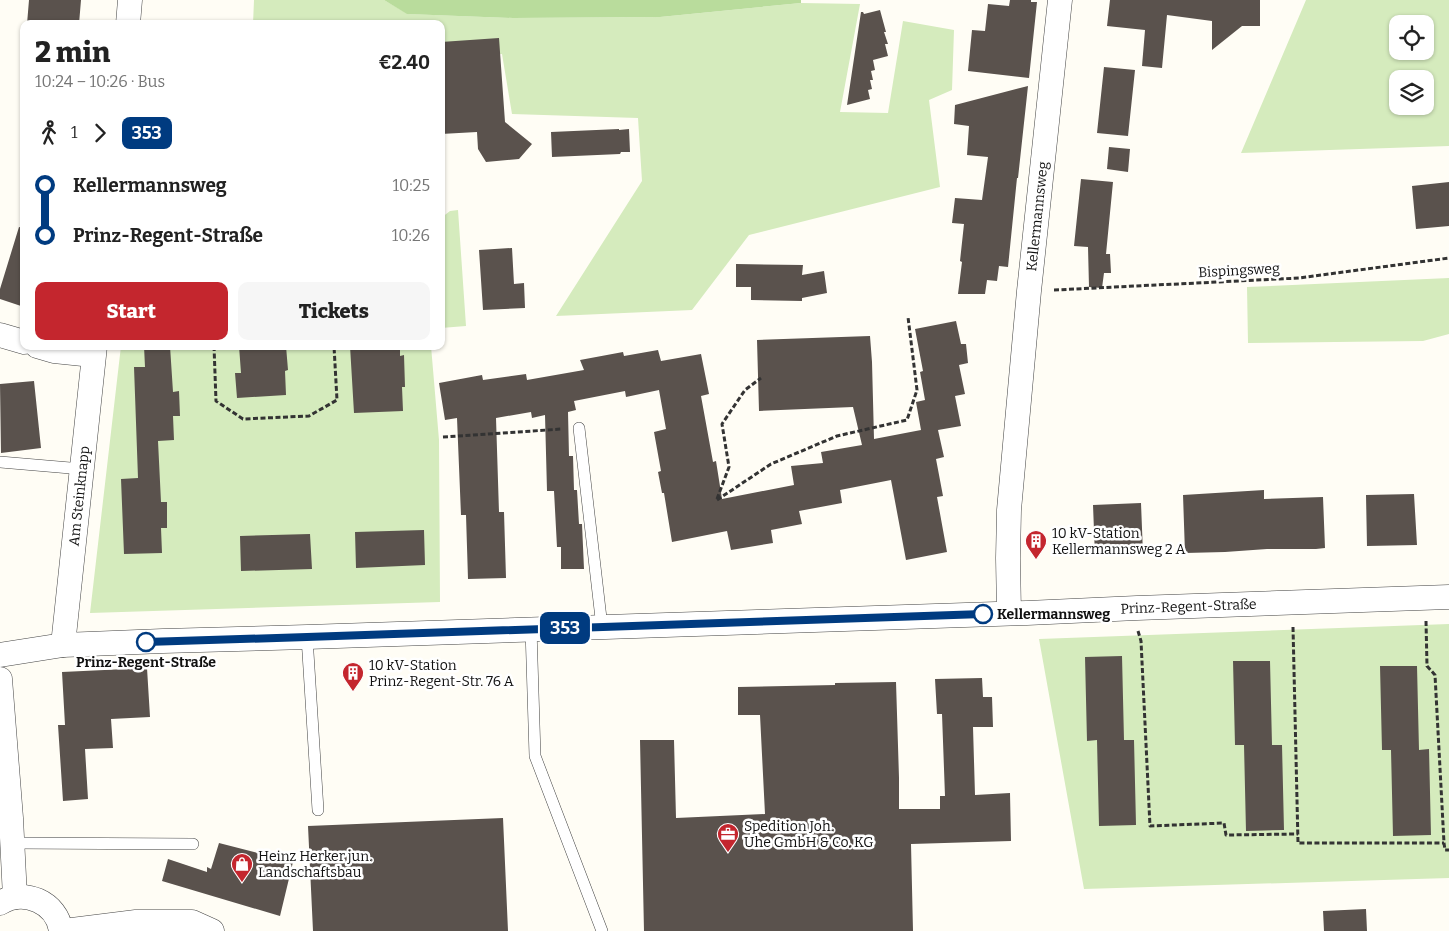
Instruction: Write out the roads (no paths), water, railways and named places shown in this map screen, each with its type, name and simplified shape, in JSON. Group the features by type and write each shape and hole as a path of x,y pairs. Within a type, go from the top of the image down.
{"street":[{"path":"128,20 130,0"},
{"name":"Kellermannsweg","path":"1009,613 1009,510 1029,291 1060,0"},
{"path":"0,336 20,341"},
{"path":"51,350 94,351"},
{"name":"Am Steinknapp","path":"63,646 94,351"},
{"name":"Prinz-Regent-Straße","path":"0,655 63,646 163,641 1438,597"},
{"path":"0,679 12,842 7,900 24,896 37,899 50,907 58,918 63,931 136,922 192,922 212,931"}],"lane":[{"path":"579,428 602,627"},
{"path":"0,462 82,469"},
{"path":"531,629 535,756 602,931"},
{"path":"307,637 318,810"},
{"path":"12,842 192,844"}],"place":[{"name":"10 kV-Station Kellermannsweg 2 A","path":"1036,560"},
{"name":"Kellermannsweg","path":"983,614"},
{"name":"Prinz-Regent-Straße","path":"146,642"},
{"name":"10 kV-Station Prinz-Regent-Str. 76 A","path":"353,692"},
{"name":"Spedition Joh. Uhe GmbH & Co. KG","path":"728,853"},
{"name":"Heinz Herker jun. Landschaftsbau","path":"242,883"}]}
